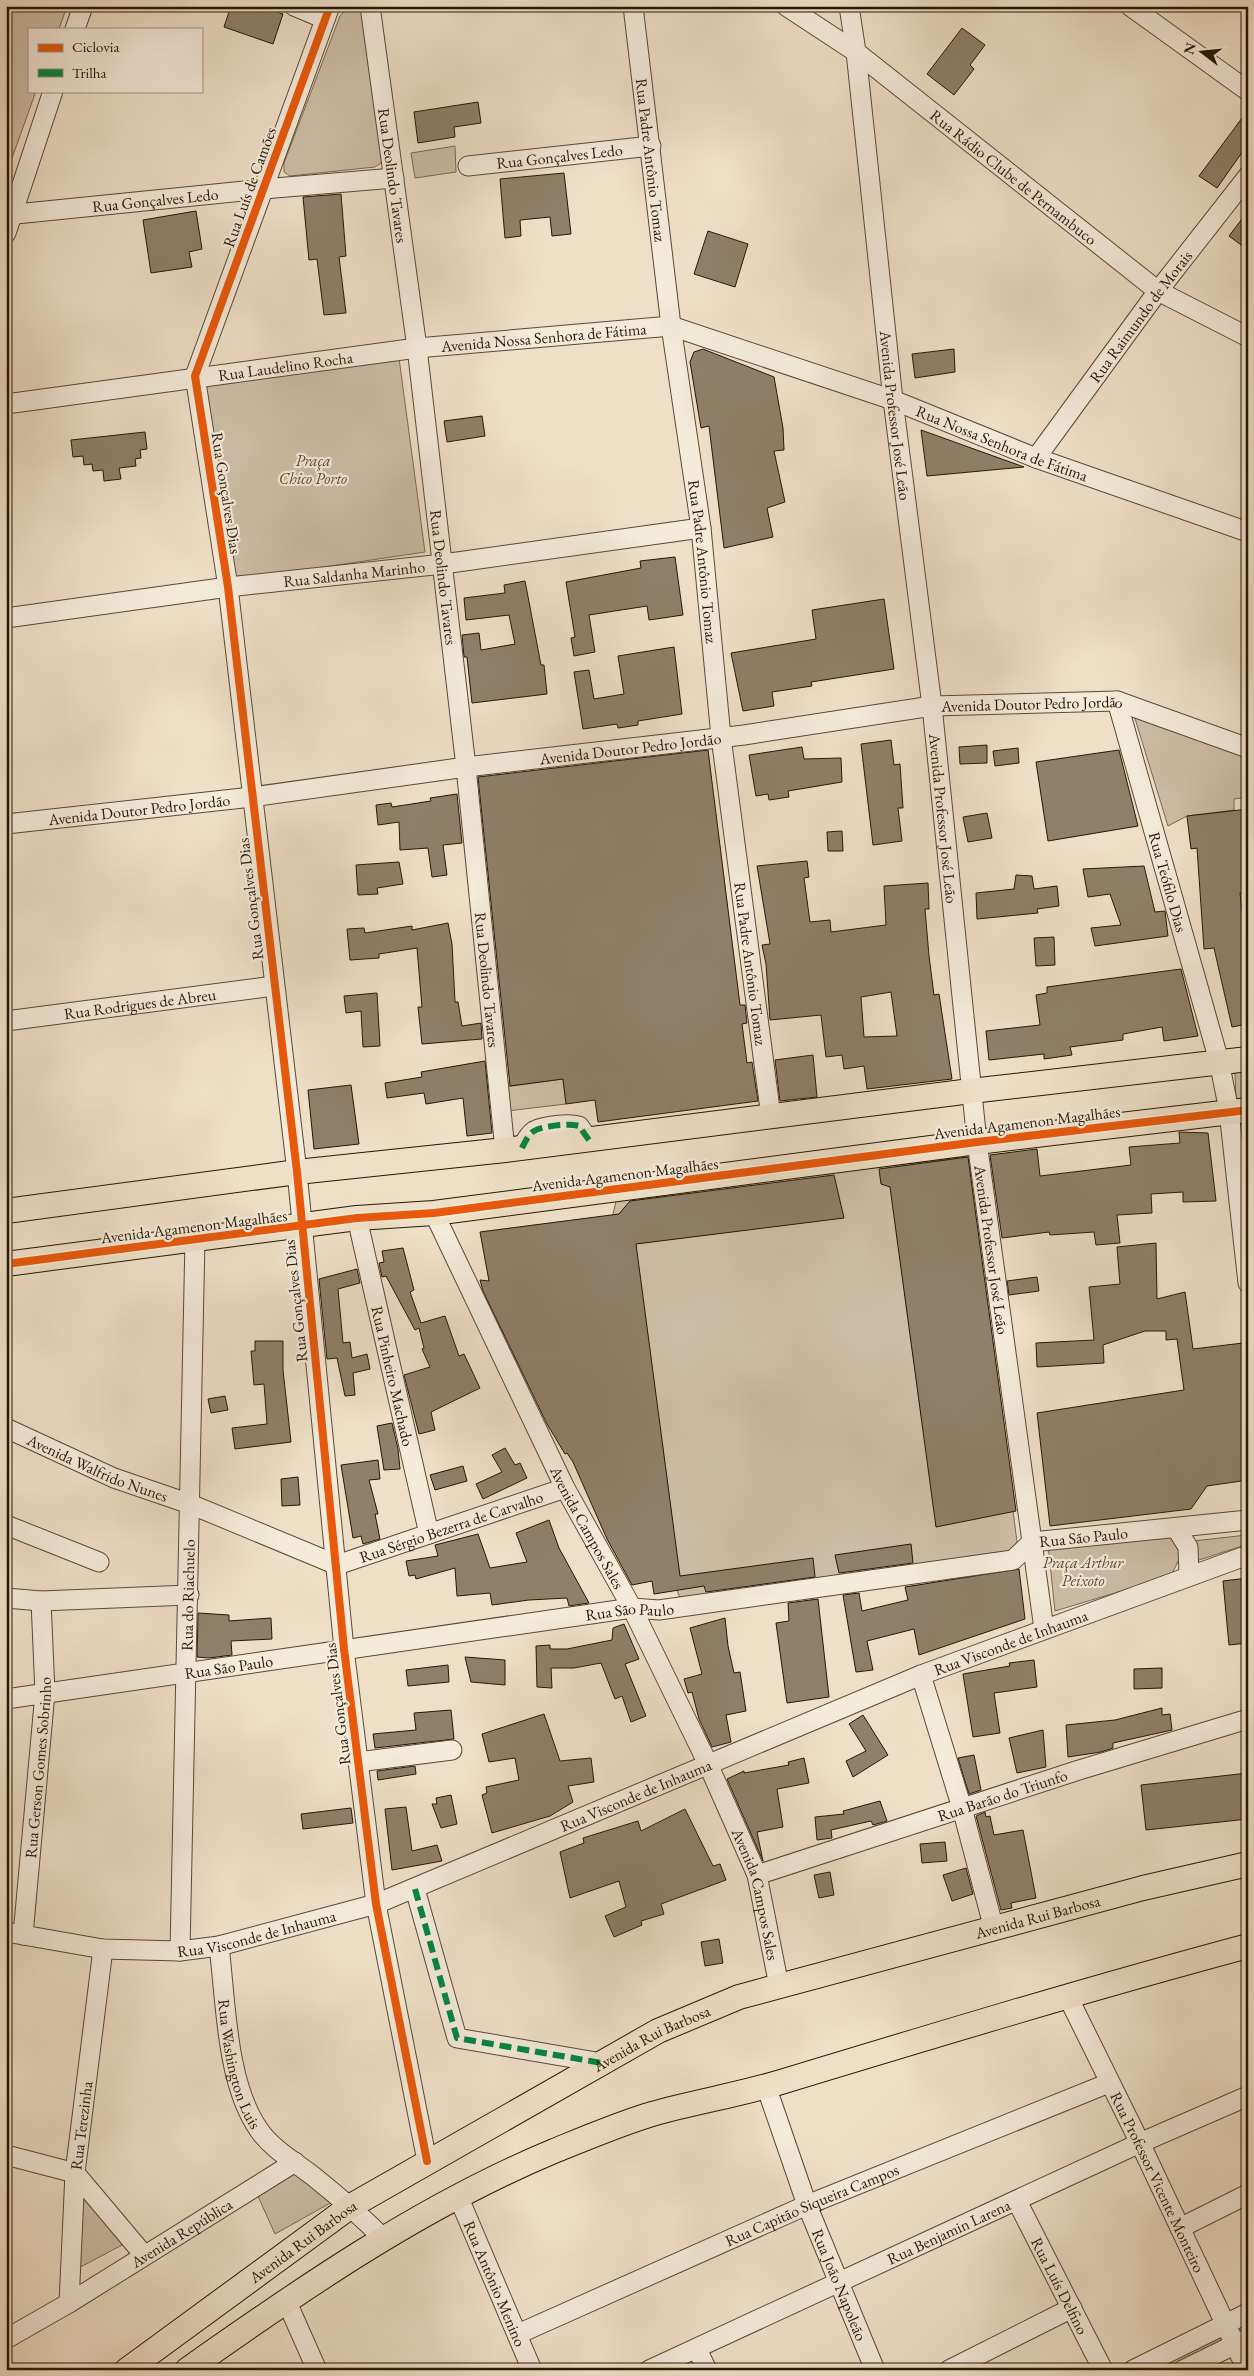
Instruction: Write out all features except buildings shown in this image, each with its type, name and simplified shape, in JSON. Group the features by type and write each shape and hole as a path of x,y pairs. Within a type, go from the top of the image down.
{"main road":[{"path":"6,1211 296,1172 589,1140 971,1090 1248,1059"},
{"name":"Avenida Agamenon Magalhães","path":"6,1264 357,1218 434,1213 1238,1110"},
{"name":"Avenida Rui Barbosa","path":"127,2370 351,2206 658,2031 739,1997 1134,1890 1248,1864"},
{"path":"187,2370 286,2300 384,2239 458,2196 553,2152 650,2115 766,2086 1067,1995 1248,1946"}],"street":[{"path":"75,28 83,6"},
{"path":"294,6 328,13"},
{"name":"Rua Deolindo Tavares","path":"370,6 417,348 513,1149"},
{"name":"Rua Padre Antônio Tomaz","path":"633,6 652,146 671,326 701,528 721,737 771,1117"},
{"name":"Rua Rádio Clube de Pernambuco","path":"786,6 856,52 1158,291 1248,337"},
{"name":"Avenida Professor José Leão","path":"850,6 893,400 932,706 977,1142 1044,1629"},
{"path":"1130,6 1248,91"},
{"name":"Rua Luís de Camões","path":"195,376 328,13"},
{"path":"8,221 53,92"},
{"name":"Rua Gonçalves Ledo","path":"468,166 652,146"},
{"name":"Rua Raimundo de Morais","path":"1036,458 1158,291 1248,176"},
{"name":"Rua Gonçalves Ledo","path":"8,221 263,189 394,178"},
{"name":"Rua Nossa Senhora de Fátima","path":"671,326 893,400 1036,458 1248,532"},
{"name":"Avenida Nossa Senhora de Fátima","path":"417,348 671,326"},
{"name":"Rua Laudelino Rocha","path":"6,404 195,376 417,348"},
{"name":"Rua Gonçalves Dias","path":"195,376 228,587 296,1172 337,1564 344,1649 376,1904 427,2161"},
{"name":"Rua Saldanha Marinho","path":"6,618 228,587 443,564 701,528"},
{"name":"Avenida Doutor Pedro Jordão","path":"6,824 252,797 466,767 721,737 932,706 1117,701 1248,748"},
{"name":"Rua Teófilo Dias","path":"1117,701 1219,1061 1238,1110 1248,1283"},
{"name":"Rua Rodrigues de Abreu","path":"6,1021 274,986"},
{"name":"Avenida Campos Sales","path":"434,1213 565,1488 632,1608 708,1764 757,1875 779,1986"},
{"name":"Rua Pinheiro Machado","path":"357,1218 430,1534"},
{"name":"Rua do Riachuelo","path":"180,1951 195,1239"},
{"name":"Avenida Walfrido Nunes","path":"6,1428 114,1478 190,1504 337,1564"},
{"name":"Rua Sérgio Bezerra de Carvalho","path":"337,1564 565,1488"},
{"name":"Rua São Paulo","path":"6,1699 632,1608 659,1610 1013,1560 1032,1542 1248,1520"},
{"path":"6,1525 99,1562"},
{"path":"1176,1528 1188,1547 1189,1576"},
{"name":"Rua Visconde de Inhauma","path":"14,1933 103,1949 180,1951 220,1946 376,1904 920,1675 1248,1555"},
{"path":"6,1598 41,1601 189,1595"},
{"name":"Rua Gerson Gomes Sobrinho","path":"14,1933 45,1693 41,1601"},
{"path":"920,1675 962,1808 994,1929"},
{"name":"Rua Barão do Triunfo","path":"757,1875 1184,1736 1248,1719"},
{"path":"358,1762 452,1750"},
{"path":"415,1889 457,2038 602,2063"},
{"name":"Rua Washington Luis","path":"220,1946 237,2082 247,2110 259,2131 272,2145 295,2162"},
{"name":"Rua Terezinha","path":"69,2303 75,2173 103,1949"},
{"name":"Rua Professor Vicente Monteiro","path":"1067,1995 1226,2324 1241,2341 1247,2370"},
{"name":"Rua Capitão Siqueira Campos","path":"518,2334 807,2205 1109,2084"},
{"name":"Rua João Napoleão","path":"766,2086 807,2205 875,2370"},
{"name":"Rua Benjamin Larena","path":"649,2370 1140,2143 1248,2096"},
{"path":"6,2155 75,2173 144,2256"},
{"path":"295,2162 351,2206 384,2239"},
{"name":"Avenida República","path":"6,2339 69,2303 295,2162"},
{"path":"1180,2228 1248,2194"},
{"name":"Rua Antônio Menino","path":"458,2196 532,2370"},
{"name":"Rua Luís Delfino","path":"1017,2201 1103,2370"},
{"path":"286,2300 317,2370"},
{"path":"949,2370 1072,2308"},
{"path":"1134,2370 1248,2313"},
{"path":"1183,2370 1241,2341"},
{"path":"697,2348 707,2370"}],"green space":[{"path":"6,6 67,6 59,28 28,28 28,92 36,92 6,175"},
{"path":"349,6 361,6 382,156 381,163 375,167 290,176 284,172 284,163 340,16"},
{"path":"455,146 456,172 415,178 411,153"},
{"name":"Praça Chico Porto","path":"399,358 425,552 230,581 201,386"},
{"path":"1133,712 1248,754 1248,797 1234,799 1234,810 1187,816 1168,826"},
{"path":"1248,1070 1248,1099 1236,1100 1235,1072"},
{"path":"563,1079 566,1104 507,1111 504,1087"},
{"path":"968,1157 1018,1550 681,1601 584,1339 617,1197"},
{"name":"Praça Arthur Peixoto","path":"1169,1535 1181,1555 1171,1576 1055,1611 1048,1545"},
{"path":"1247,1535 1248,1544 1196,1561 1193,1541"},
{"path":"294,2173 341,2197 275,2234 257,2194"},
{"path":"83,2188 122,2245 75,2270"},
{"path":"1225,2328 1231,2343 1176,2370 1140,2370"}],"marked path":[{"path":"522,1148 534,1131 556,1126 579,1126 589,1140"},
{"path":"415,1889 457,2038 602,2063"}],"cycle path":[{"path":"330,6 195,376 228,587 297,1172 344,1649 376,1904 427,2161"},
{"path":"6,1264 357,1218 434,1213 977,1142 1248,1110"}]}
